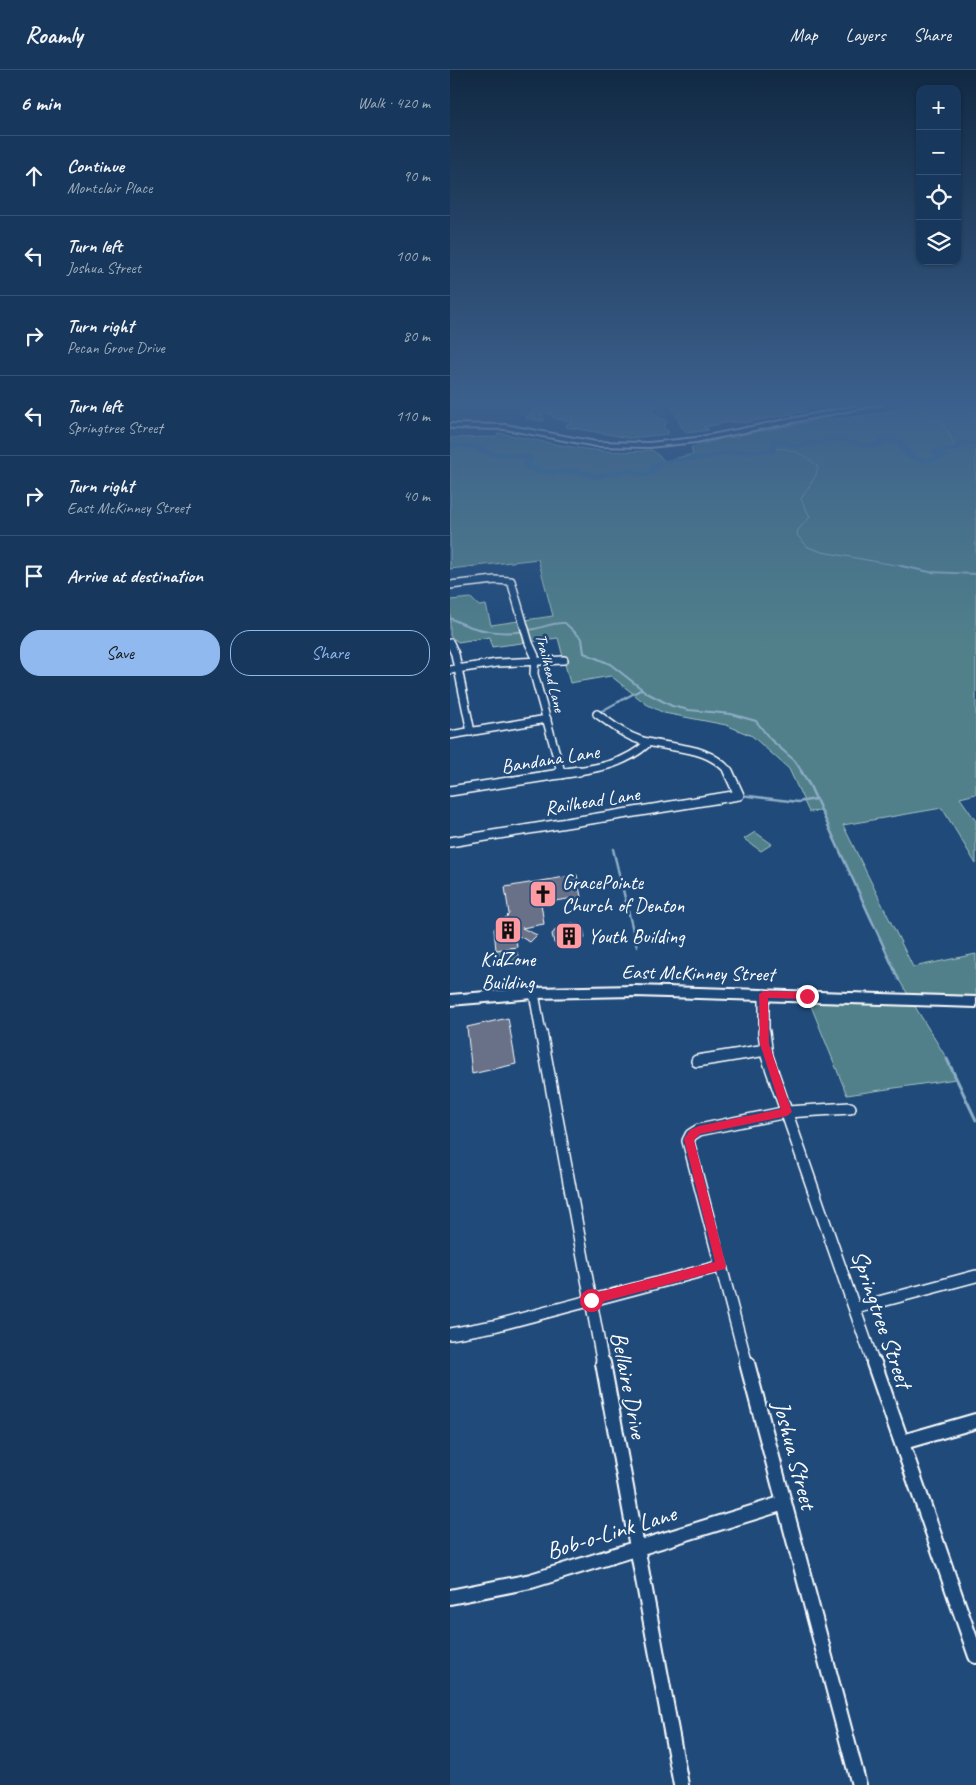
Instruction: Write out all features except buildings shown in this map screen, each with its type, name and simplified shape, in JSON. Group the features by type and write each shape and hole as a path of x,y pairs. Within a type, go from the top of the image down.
{"street":[{"path":"450,585 510,580"},
{"name":"Trailhead Lane","path":"510,580 528,643 534,654 534,674 562,774"},
{"path":"450,643 454,649 454,669 471,732"},
{"path":"454,669 503,662 564,660"},
{"path":"597,714 623,732 648,743"},
{"path":"450,735 547,719"},
{"name":"Bandana Lane","path":"450,790 596,769 618,763 635,755 648,743"},
{"name":"Railhead Lane","path":"450,842 739,795 730,775 716,758 699,751 648,743"},
{"name":"East McKinney Street","path":"450,1000 534,993 647,991 976,1002"},
{"name":"Bellaire Drive","path":"534,993 681,1785"},
{"name":"Springtree Street","path":"764,994 764,1039 766,1050 976,1656"},
{"path":"697,1061 766,1050"},
{"path":"690,1136 699,1130 787,1112 850,1108"},
{"name":"Joshua Street","path":"690,1136 689,1146 859,1785"},
{"path":"450,1334 494,1326 721,1266"},
{"path":"856,1308 976,1276"},
{"path":"903,1442 976,1421"},
{"name":"Bob-o-Link Lane","path":"450,1597 523,1583 784,1503"}],"green space":[{"path":"450,484 976,484 976,794 960,798 976,821 976,864 942,808 843,825 913,967 976,954 976,1002 911,1000 947,1059 956,1079 847,1095 807,996 911,999 899,980 821,811 809,812 789,769 752,736 726,725 664,713 646,704 611,676 570,683 558,638 492,647 490,637 458,642 450,636 450,600 471,598 479,606 486,605 491,625 553,616 538,559 450,569"},
{"path":"755,832 772,844 761,851 744,839"},
{"path":"513,948 514,952 517,952 520,962 497,964 496,950"}],"waterway":[{"path":"810,484 801,499 810,517 798,530 797,535 808,547 822,552 905,567"},
{"path":"905,567 930,572 976,574"},
{"path":"450,618 470,627 502,632 523,631 565,623 582,639 584,653 610,664 642,689"},
{"path":"598,713 642,689"},
{"path":"642,689 672,706 689,710 731,714 756,721 770,739 795,761 802,772"},
{"path":"801,771 816,799"},
{"path":"740,795 798,802 816,799"},
{"path":"816,799 899,980"},
{"path":"613,849 637,947"},
{"path":"947,1059 976,1120"}],"place":[{"name":"GracePointe Church of Denton","path":"543,894"},
{"name":"KidZone Building","path":"508,930"},
{"name":"Youth Building","path":"569,936"}],"route":[{"path":"591,1300 721,1266 688,1139 699,1130 787,1112 764,1044 764,994 807,996"}]}
